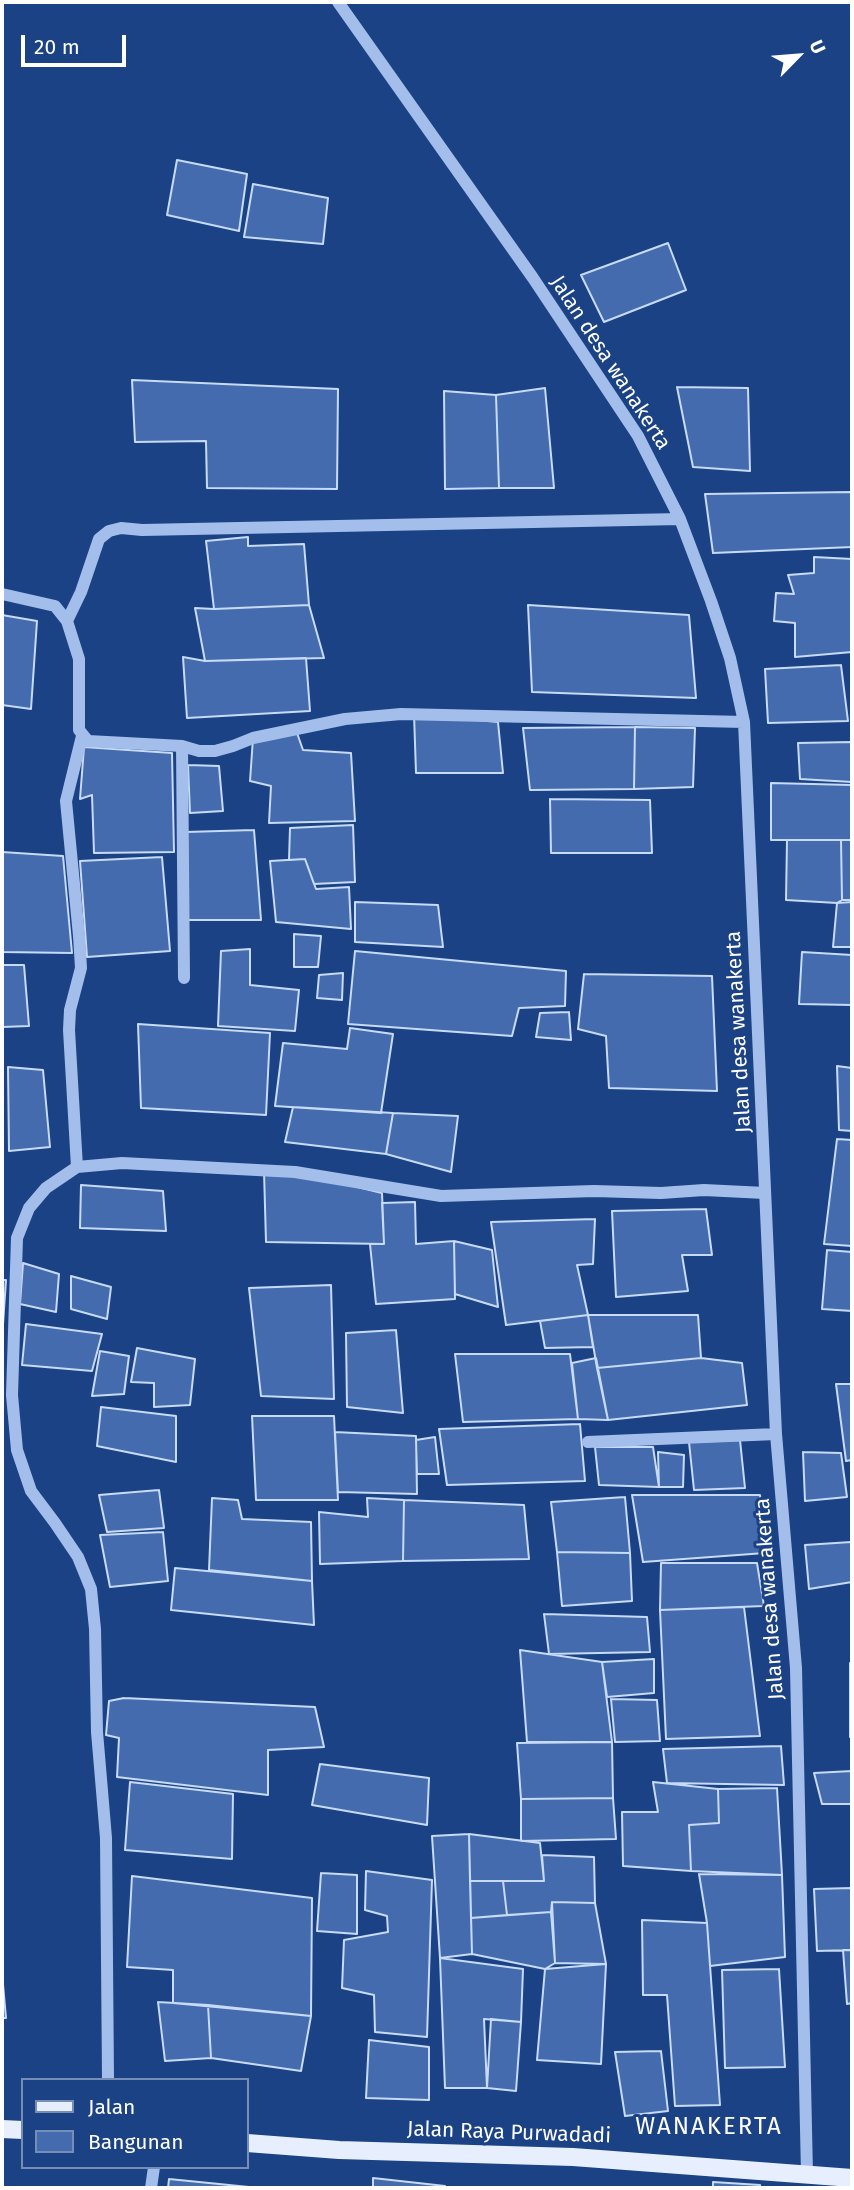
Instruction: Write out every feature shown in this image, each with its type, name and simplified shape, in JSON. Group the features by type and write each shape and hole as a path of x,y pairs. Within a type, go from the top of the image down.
{"main road":[{"path":"2,2129 21,2130"},
{"name":"Jalan Raya Purwadadi","path":"248,2143 339,2150 573,2157 852,2178"}],"street":[{"name":"Jalan desa wanakerta","path":"338,2 533,278 638,436 680,519 711,601 730,658 744,722 776,1434 796,1668 807,2174"},
{"path":"67,621 81,592 99,539 108,531 121,528 142,530 680,519"},
{"path":"2,594 55,606 67,621 79,659 79,730 88,741 182,746 199,751 215,751 253,738 345,719 401,714 744,722"},
{"path":"77,1167 69,1030 70,1010 81,968 66,801 82,736"},
{"path":"182,746 184,978"},
{"path":"108,2078 106,1838 97,1732 95,1629 91,1589 78,1557 31,1491 17,1450 12,1395 17,1238 29,1208 46,1188 77,1167 122,1163 295,1172 441,1196 594,1191 661,1193 704,1190 765,1193"},
{"path":"588,1442 776,1434"},
{"path":"151,2188 154,2169"}],"building":[{"path":"177,160 247,174 239,231 167,215"},
{"path":"253,184 328,198 323,244 244,237"},
{"path":"668,243 686,290 604,322 581,275"},
{"path":"132,380 338,389 337,489 207,488 206,441 135,442"},
{"path":"677,387 748,388 750,471 693,467"},
{"path":"545,388 554,488 499,488 496,395"},
{"path":"444,391 496,395 499,488 445,489"},
{"path":"852,492 852,547 713,553 705,494"},
{"path":"248,537 248,546 304,544 309,605 214,609 206,541"},
{"path":"814,557 852,559 852,652 795,657 795,623 774,621 776,593 794,594 788,575 814,573"},
{"path":"309,605 324,658 205,661 195,608"},
{"path":"528,605 689,615 696,698 532,692"},
{"path":"2,615 37,621 31,709 2,705"},
{"path":"183,657 205,661 306,658 310,711 187,718"},
{"path":"841,665 848,721 768,723 765,669"},
{"path":"414,714 498,722 503,773 416,773"},
{"path":"635,727 634,789 530,790 523,728"},
{"path":"635,727 695,728 693,787 634,789"},
{"path":"297,733 303,750 351,753 355,821 269,823 271,786 250,781 253,738"},
{"path":"852,742 852,782 800,779 798,743"},
{"path":"84,747 172,753 174,852 94,853 92,795 80,799"},
{"path":"188,765 219,766 223,811 190,813"},
{"path":"771,783 852,785 852,840 771,840"},
{"path":"550,799 650,800 652,853 551,853"},
{"path":"353,825 355,882 314,884 305,859 289,860 290,828"},
{"path":"254,830 261,920 187,920 186,832"},
{"path":"787,840 841,840 842,900 837,903 786,900"},
{"path":"841,840 852,840 852,900 842,900"},
{"path":"2,852 63,856 72,953 2,952"},
{"path":"162,857 170,951 87,957 80,861"},
{"path":"305,859 316,889 349,887 351,929 276,922 270,861"},
{"path":"355,902 438,905 443,947 355,942"},
{"path":"852,902 852,947 833,947 837,903"},
{"path":"294,934 321,936 318,967 294,967"},
{"path":"250,949 250,985 299,990 295,1031 218,1026 221,951"},
{"path":"355,951 566,971 565,1006 519,1008 512,1036 348,1024"},
{"path":"802,952 852,955 852,1005 799,1004"},
{"path":"2,965 24,965 29,1026 2,1027"},
{"path":"343,973 342,1000 317,998 319,975"},
{"path":"584,974 712,976 717,1091 609,1088 606,1036 578,1029"},
{"path":"569,1012 571,1040 536,1037 540,1013"},
{"path":"138,1024 270,1033 266,1115 141,1108"},
{"path":"350,1028 393,1034 381,1113 275,1106 283,1043 347,1049"},
{"path":"837,1066 852,1068 852,1131 839,1130"},
{"path":"8,1067 43,1070 50,1147 9,1151"},
{"path":"293,1107 393,1113 386,1154 285,1142"},
{"path":"393,1113 458,1116 451,1172 386,1154"},
{"path":"837,1139 852,1140 852,1246 824,1244"},
{"path":"264,1171 295,1172 382,1193 384,1244 266,1242"},
{"path":"81,1185 163,1191 166,1231 80,1228"},
{"path":"415,1202 416,1244 454,1241 455,1299 376,1304 370,1244 384,1244 382,1203"},
{"path":"706,1209 712,1255 682,1255 688,1291 616,1297 612,1211"},
{"path":"595,1219 593,1264 577,1265 588,1315 506,1325 491,1222"},
{"path":"454,1241 492,1250 498,1307 455,1294"},
{"path":"827,1250 852,1252 852,1311 822,1309"},
{"path":"23,1263 59,1274 56,1312 20,1304"},
{"path":"71,1276 111,1287 107,1319 71,1309"},
{"path":"2,1280 6,1280 2,1339"},
{"path":"331,1285 334,1399 261,1396 249,1288"},
{"path":"588,1315 593,1347 545,1348 540,1321"},
{"path":"588,1315 698,1315 701,1358 597,1368"},
{"path":"26,1324 102,1334 92,1371 22,1365"},
{"path":"396,1330 403,1413 347,1407 346,1333"},
{"path":"137,1348 195,1359 190,1405 154,1407 154,1383 131,1382"},
{"path":"100,1351 129,1356 124,1394 92,1396"},
{"path":"455,1354 570,1354 578,1419 463,1422"},
{"path":"596,1358 608,1420 578,1419 572,1363"},
{"path":"701,1358 742,1363 747,1405 608,1420 597,1368"},
{"path":"836,1384 852,1384 852,1460 846,1461"},
{"path":"101,1407 176,1416 176,1462 97,1446"},
{"path":"252,1416 334,1416 338,1500 256,1500"},
{"path":"580,1424 585,1481 447,1485 439,1429"},
{"path":"335,1432 416,1436 417,1494 338,1492"},
{"path":"435,1437 439,1474 417,1474 416,1440"},
{"path":"740,1440 745,1488 694,1490 689,1442"},
{"path":"595,1447 653,1447 659,1487 599,1485"},
{"path":"658,1452 684,1455 683,1487 659,1487"},
{"path":"803,1452 841,1453 847,1497 805,1501"},
{"path":"159,1490 164,1528 107,1532 99,1495"},
{"path":"632,1495 760,1495 765,1553 643,1562"},
{"path":"625,1497 630,1553 557,1552 551,1502"},
{"path":"212,1498 238,1500 242,1519 311,1522 312,1581 209,1570"},
{"path":"367,1498 404,1500 403,1561 320,1564 319,1512 368,1517"},
{"path":"404,1500 524,1505 529,1559 403,1561"},
{"path":"163,1532 168,1581 110,1587 100,1535"},
{"path":"851,1542 852,1582 809,1589 805,1545"},
{"path":"557,1552 630,1553 632,1601 562,1606"},
{"path":"661,1563 757,1563 764,1606 660,1610"},
{"path":"175,1568 312,1581 314,1625 171,1610"},
{"path":"744,1607 760,1736 666,1739 660,1610"},
{"path":"544,1614 647,1617 650,1652 549,1654"},
{"path":"520,1650 602,1662 612,1742 527,1742"},
{"path":"654,1659 654,1693 607,1697 602,1662"},
{"path":"850,1663 852,1664 852,1737 850,1737"},
{"path":"124,1698 315,1707 324,1747 268,1750 268,1795 117,1777 119,1738 106,1735 109,1701"},
{"path":"611,1699 657,1700 660,1741 615,1742"},
{"path":"612,1742 613,1798 521,1799 517,1743"},
{"path":"781,1746 784,1785 667,1783 663,1749"},
{"path":"320,1764 429,1778 427,1825 312,1805"},
{"path":"852,1771 852,1804 822,1804 814,1773"},
{"path":"130,1782 233,1794 232,1859 125,1850"},
{"path":"653,1782 718,1789 719,1823 689,1825 691,1871 623,1866 622,1812 658,1812"},
{"path":"777,1788 782,1875 691,1871 689,1825 719,1823 718,1789"},
{"path":"613,1798 616,1839 521,1841 521,1799"},
{"path":"469,1834 472,1954 440,1958 432,1836"},
{"path":"469,1834 540,1843 544,1881 470,1881"},
{"path":"542,1855 594,1857 595,1903 552,1902 551,1912 507,1915 503,1881 544,1881"},
{"path":"366,1871 432,1880 427,2037 375,2032 374,1995 342,1988 344,1940 388,1932 387,1916 365,1910"},
{"path":"321,1873 357,1875 357,1934 317,1931"},
{"path":"699,1874 782,1875 785,1957 710,1966 707,1923"},
{"path":"132,1876 312,1898 311,2016 173,2003 173,1970 127,1967"},
{"path":"470,1881 503,1881 507,1915 471,1918"},
{"path":"852,1888 852,1950 817,1951 814,1889"},
{"path":"552,1902 595,1903 606,1964 555,1963"},
{"path":"551,1912 555,1963 545,1969 472,1954 471,1918"},
{"path":"642,1920 707,1923 720,2105 675,2106 667,1995 643,1995"},
{"path":"843,1950 852,1950 852,2003 847,2004"},
{"path":"440,1958 523,1969 521,2022 484,2019 487,2088 445,2088"},
{"path":"606,1964 601,2064 537,2060 545,1969"},
{"path":"779,1969 785,2067 725,2068 722,1970"},
{"path":"2,1973 6,2018 2,2018"},
{"path":"158,2002 208,2005 211,2058 165,2061"},
{"path":"208,2005 311,2016 301,2071 211,2058"},
{"path":"491,2019 521,2022 516,2091 487,2088"},
{"path":"369,2040 429,2047 429,2100 366,2098"},
{"path":"661,2051 668,2111 625,2116 615,2052"},
{"path":"373,2178 445,2186 445,2188 373,2188"},
{"path":"169,2179 259,2188 168,2188"},
{"path":"713,2182 760,2185 760,2188 713,2188"}],"district":[{"name":"WANAKERTA","path":"709,2127"}]}
